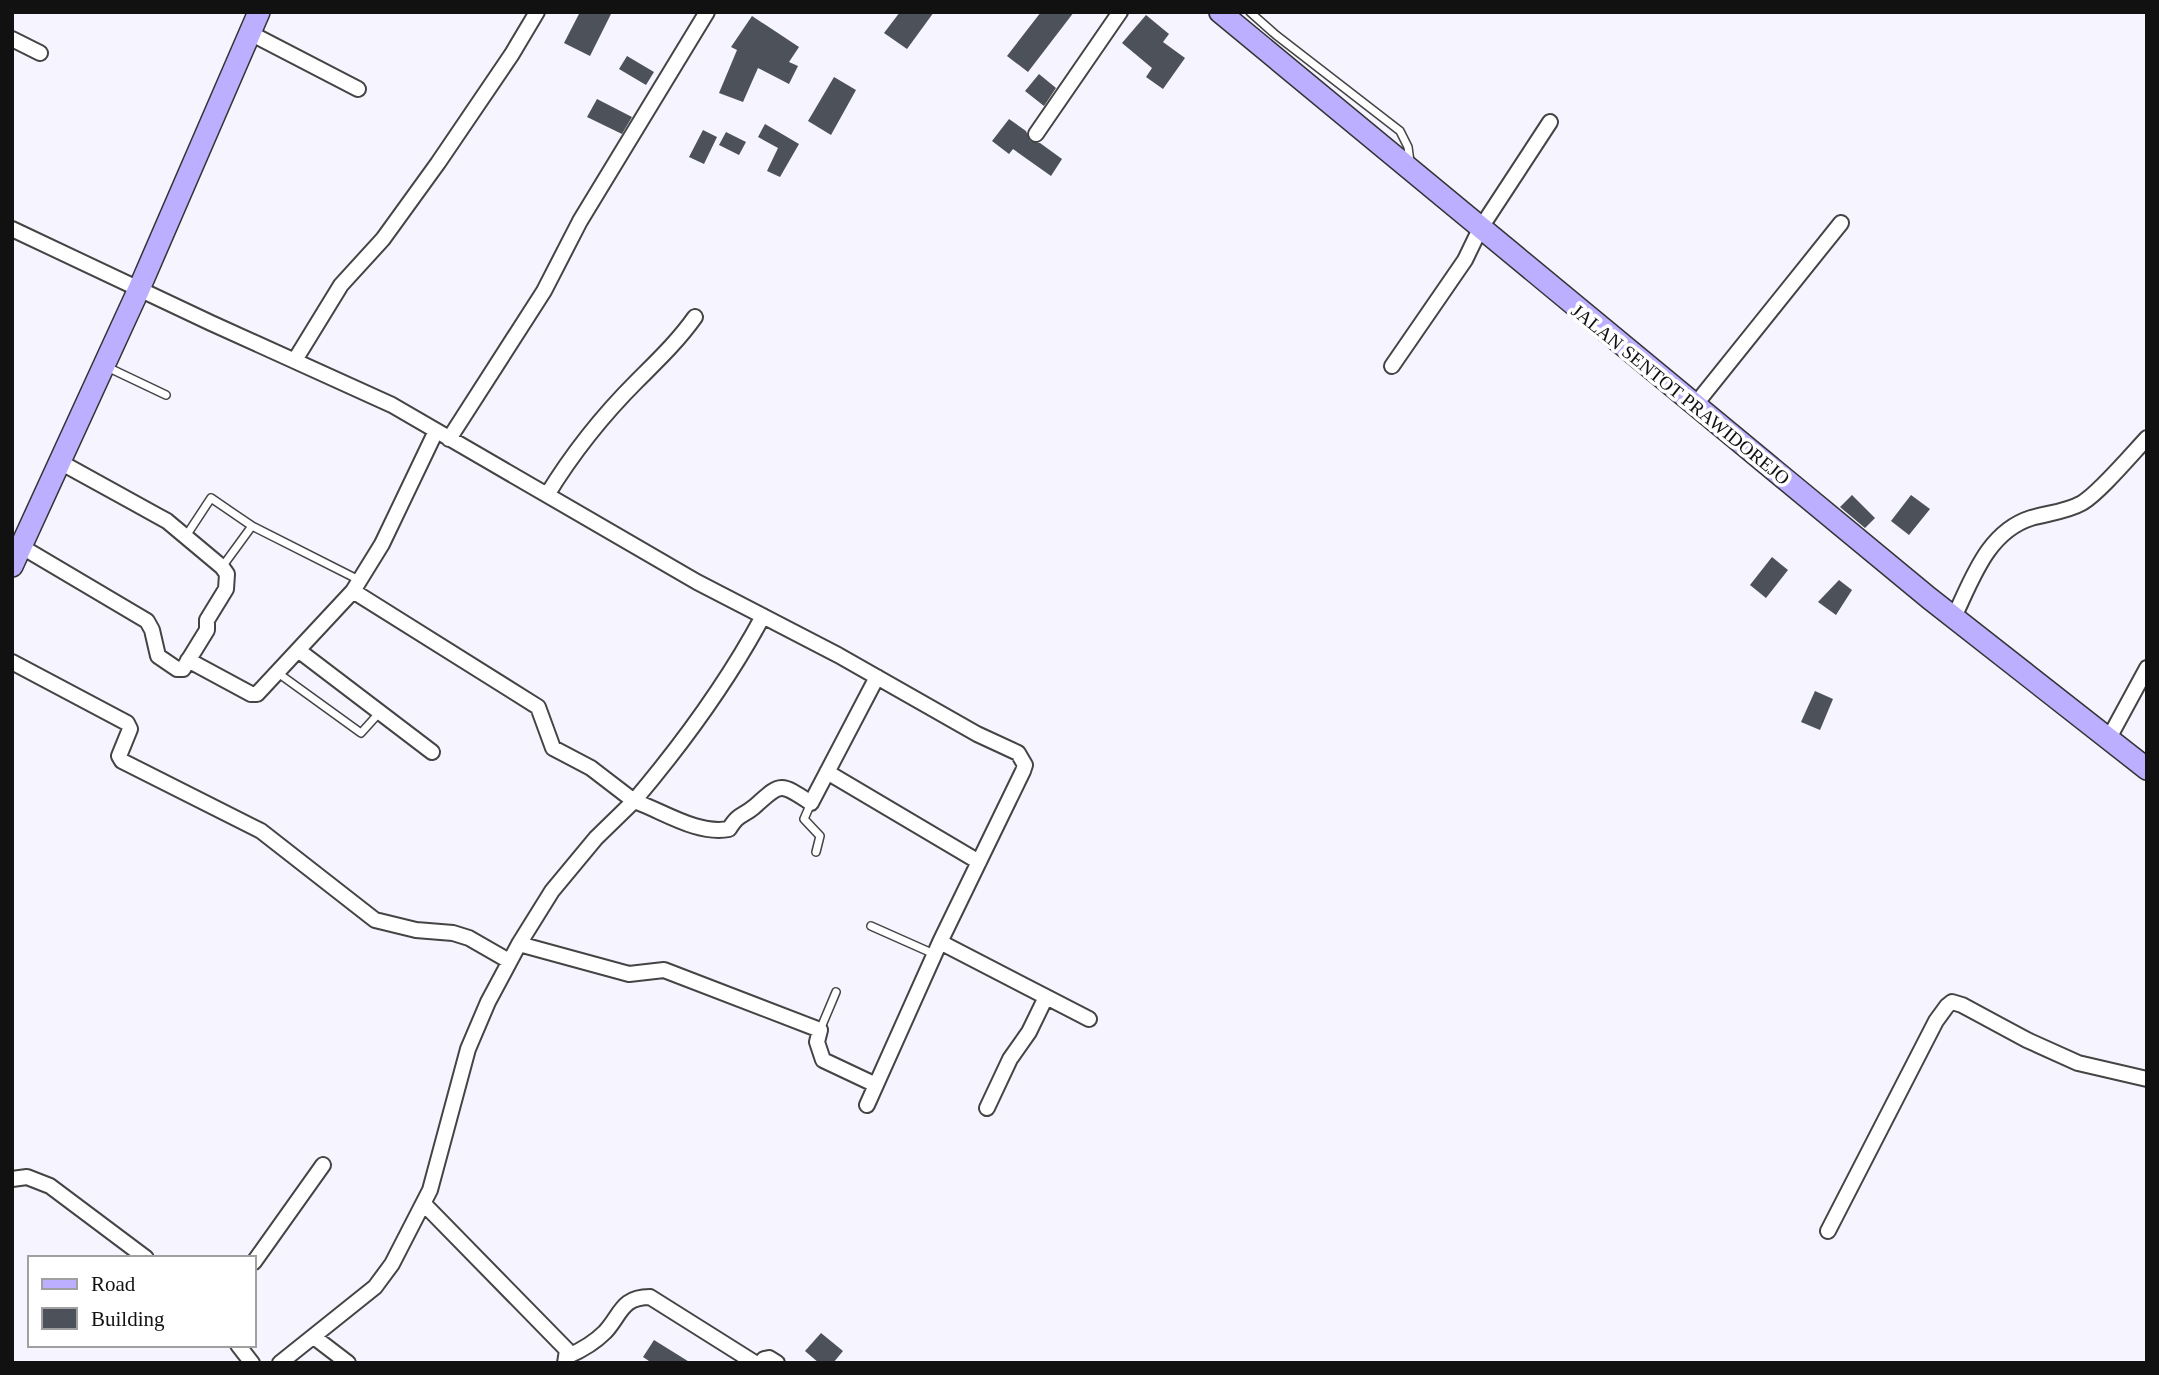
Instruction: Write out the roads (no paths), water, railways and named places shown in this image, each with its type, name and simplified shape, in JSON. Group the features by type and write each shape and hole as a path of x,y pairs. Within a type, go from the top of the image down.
{"main road":[{"path":"17,556 139,289 260,12"},
{"name":"JALAN SENTOT PRAWIDOREJO","path":"1220,12 1954,617 2147,769"}],"street":[{"path":"295,360 341,285 383,239 438,163 512,54 537,12"},
{"path":"449,439 544,291 580,221 707,12"},
{"path":"1036,134 1120,12"},
{"path":"250,33 358,89"},
{"path":"12,39 40,53"},
{"path":"1392,366 1465,260 1480,229 1550,122"},
{"path":"1695,405 1841,223"},
{"path":"12,229 392,405 697,582 877,677 977,734 1018,753 1025,765 1023,771 937,948 867,1105"},
{"path":"547,495 561,472 595,429 637,381 678,341 695,317"},
{"path":"188,660 251,694 263,690 356,585 382,544 436,431"},
{"path":"1954,617 1987,550 2010,527 2085,502 2147,438"},
{"path":"17,556 147,621 158,656 177,669 183,668 207,630 207,620 226,589 227,574 222,567 167,521 60,462"},
{"path":"356,585 538,707 553,748 591,768 634,801 701,828 719,831 729,829 736,817 751,810 772,790 780,788 791,790 811,803 877,677"},
{"path":"281,1363 375,1287 392,1264 430,1190 468,1048 509,961 552,891 596,838 634,801 672,756 718,692 763,616"},
{"path":"298,650 432,751"},
{"path":"12,662 128,723 130,729 119,756 122,761 261,831 375,920 416,930 453,933 468,938 509,961"},
{"path":"2109,738 2147,668"},
{"path":"827,772 979,862"},
{"path":"519,944 629,974 664,970 820,1030 817,1042 823,1060 876,1085"},
{"path":"937,948 1089,1019"},
{"path":"987,1108 1010,1059 1029,1032 1046,997"},
{"path":"1828,1231 1936,1021 1952,1002 2078,1063 2147,1079"},
{"path":"256,1259 323,1166"},
{"path":"12,1179 27,1177 50,1186 143,1256"},
{"path":"424,1204 558,1340 567,1350 567,1359"},
{"path":"567,1359 594,1343 621,1309 632,1300 650,1297 755,1363"},
{"path":"314,1337 348,1363"},
{"path":"240,1347 252,1363"},
{"path":"761,1363 769,1358 776,1363"}],"lane":[{"path":"1250,12 1400,131 1408,147 1410,169"},
{"path":"104,366 166,395"},
{"path":"186,537 211,498 252,526 277,536 356,585"},
{"path":"222,567 252,526"},
{"path":"278,673 361,733 380,712"},
{"path":"811,803 804,819 820,836 816,852"},
{"path":"871,926 937,948"},
{"path":"820,1030 836,992"}]}
